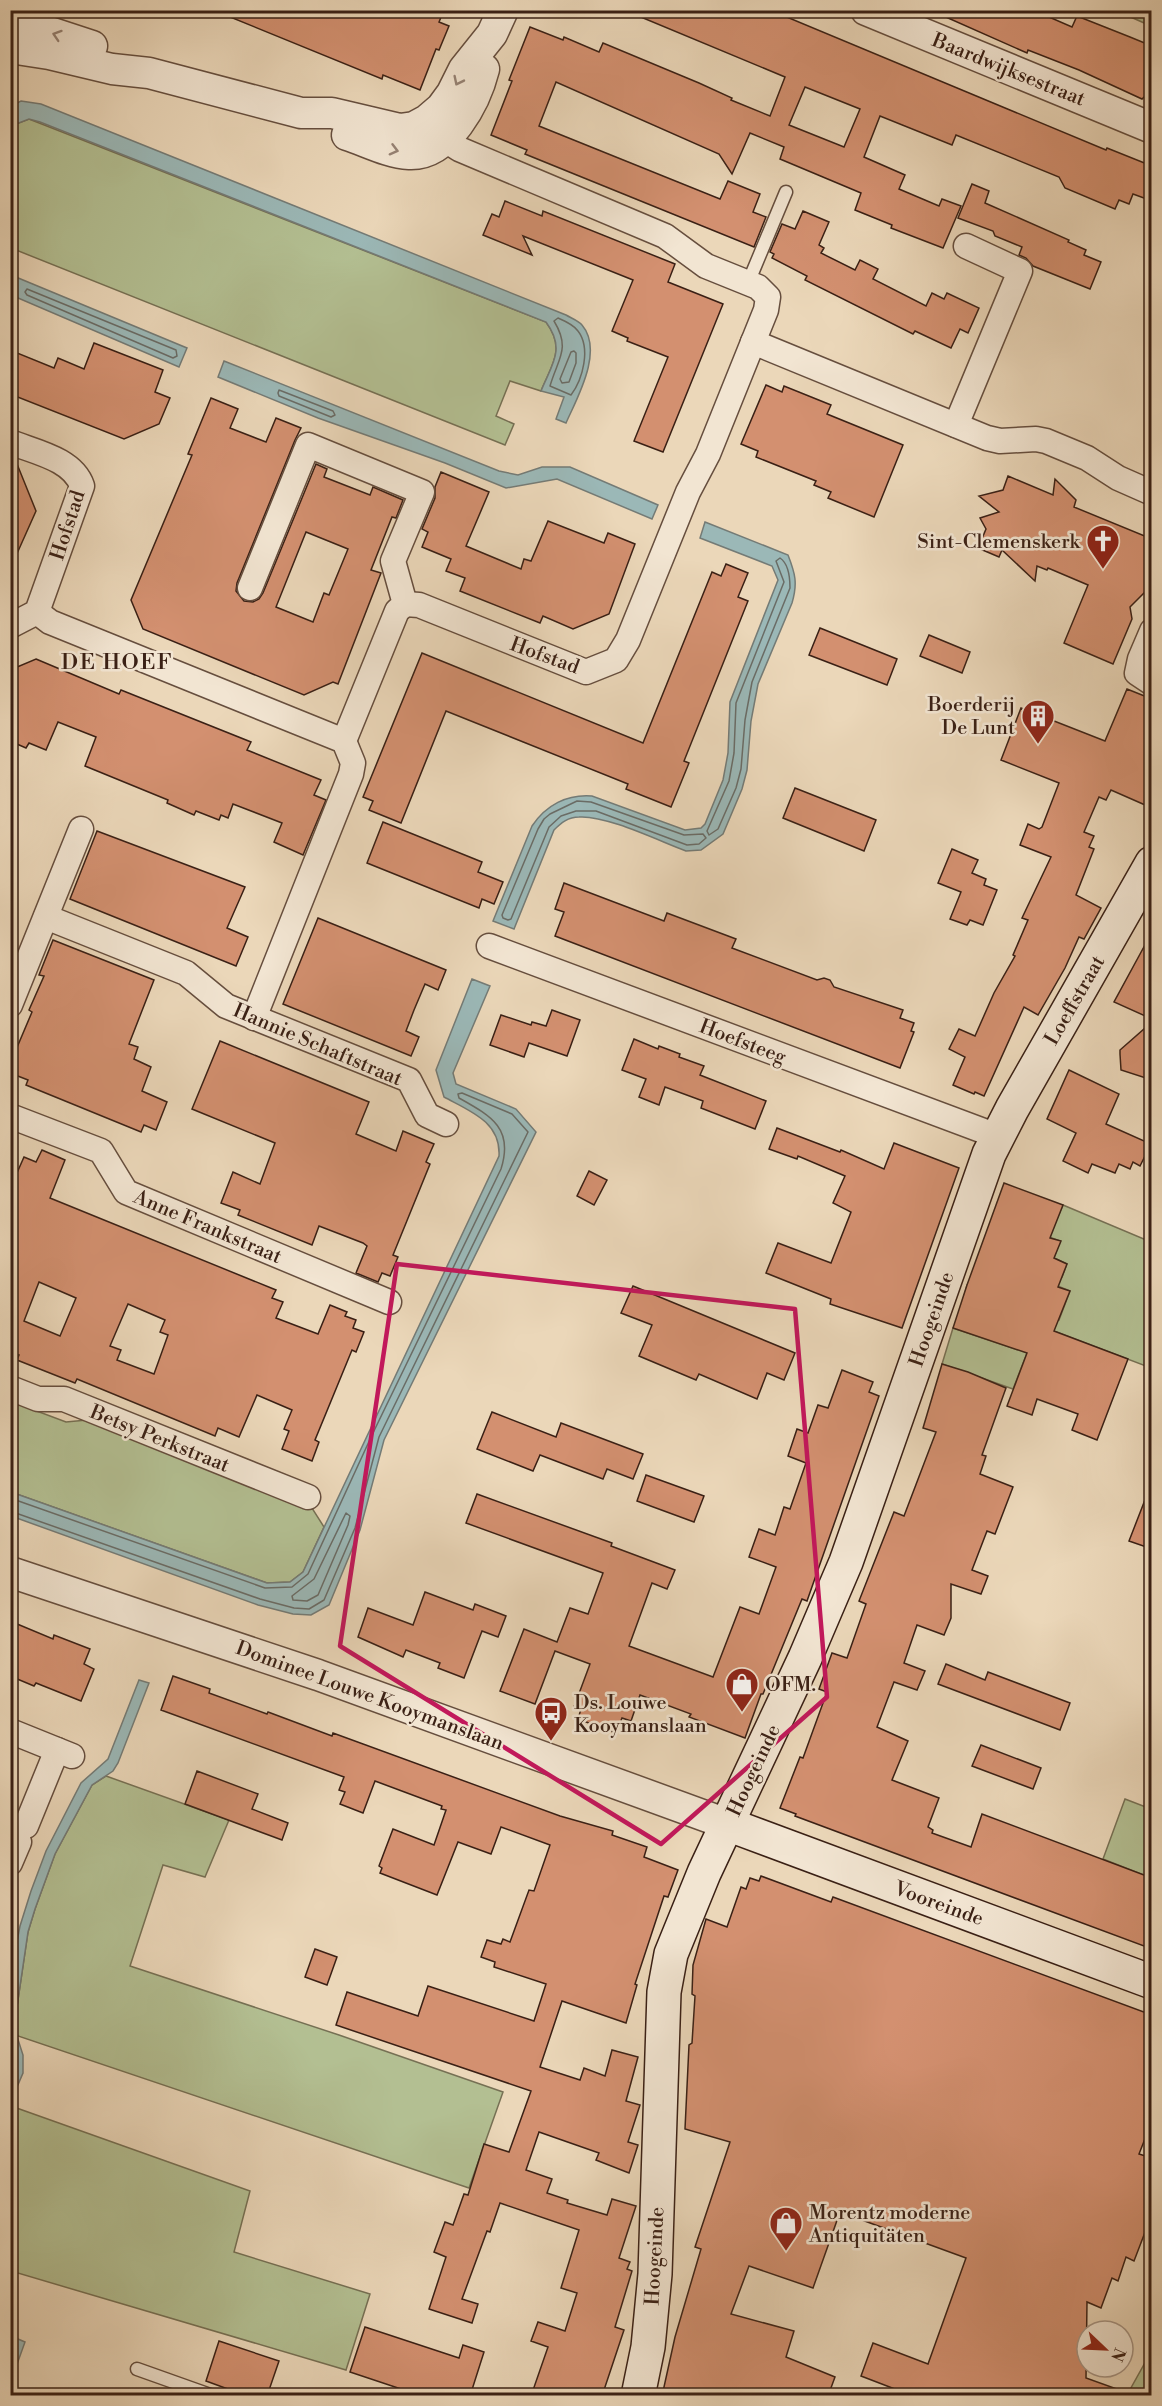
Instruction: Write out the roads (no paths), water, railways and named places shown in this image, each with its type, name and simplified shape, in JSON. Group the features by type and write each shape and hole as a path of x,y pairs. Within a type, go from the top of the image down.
{"main road":[{"name":"Loeffstraat","path":"997,1136 1152,863"},
{"name":"Hoogeinde","path":"638,2396 648,2347 655,2274 664,1992 671,1954 727,1824 806,1658 846,1562 997,1136"},
{"name":"Vooreinde","path":"727,1824 1152,1982"}],"street":[{"name":"Baardwijksestraat","path":"866,10 1152,128"},
{"path":"436,130 459,124 482,78 498,22"},
{"path":"11,31 28,25 116,55 149,73 301,113 328,129 411,154 430,148 436,130"},
{"path":"436,130 459,149 665,236 706,266 748,283"},
{"path":"956,425 1020,271 966,246"},
{"name":"Hofstad","path":"405,604 419,604 586,672 616,660 628,640 688,492 708,454 766,310 768,297 758,286 748,283"},
{"path":"753,342 1000,441 1036,439 1046,441 1088,458 1118,478 1152,493"},
{"name":"Hofstad","path":"10,442 68,466 80,478 82,486 37,612"},
{"path":"250,588 308,445 422,492 393,561 405,604 396,611 344,741 353,763 351,774 254,1018"},
{"path":"10,626 37,612 50,622 344,741"},
{"path":"1152,631 1140,659 1137,673 1152,683"},
{"path":"10,1005 81,829"},
{"name":"Hannie Schaftstraat","path":"46,916 186,973 226,1006 409,1080 427,1115 446,1124"},
{"name":"Hoefsteeg","path":"489,946 997,1136"},
{"name":"Anne Frankstraat","path":"10,1116 101,1150 126,1192 389,1302"},
{"name":"Betsy Perkstraat","path":"10,1388 38,1399 64,1399 308,1497"},
{"name":"Dominee Louwe Kooymanslaan","path":"10,1572 318,1675 727,1824"},
{"path":"10,1731 65,1753 19,1844"}],"lane":[{"path":"748,283 786,192"},
{"path":"137,2369 213,2396"}],"water":[{"path":"21,101 41,104 577,321 588,336 590,361 582,388 566,423 556,419 564,397 541,391 553,364 556,349 555,340 546,322 40,122 29,119 11,126 11,106"},
{"path":"11,275 187,348 179,367 11,295"},
{"path":"224,361 499,471 518,475 542,467 570,467 658,505 652,519 557,479 506,488 445,463 318,418 218,377"},
{"path":"705,522 788,555 795,584 792,603 758,684 751,721 747,770 742,789 723,834 701,850 686,851 603,820 590,817 568,819 554,830 514,929 493,921 532,826 544,812 558,802 574,797 592,796 685,830 701,828 705,824 723,780 728,753 730,702 778,580 772,566 700,538"},
{"path":"472,979 490,986 453,1073 456,1084 516,1109 536,1132 384,1440 360,1530 329,1605 311,1615 293,1614 258,1605 11,1516 11,1492 267,1583 290,1582 303,1572 499,1156 495,1134 482,1119 444,1097 436,1070"},
{"path":"139,1680 149,1683 118,1763 113,1771 92,1785 55,1854 28,1932 14,2027 23,2055 23,2073 11,2101 11,1972 20,1926 46,1851 81,1783 108,1759"},
{"path":"11,2336 25,2342 11,2381"}],"place":[{"name":"Sint-Clemenskerk","path":"1103,570"},
{"name":"Boerderij De Lunt","path":"1038,745"},
{"name":"OFM.","path":"742,1713"},
{"name":"Ds. Louwe Kooymanslaan","path":"551,1742"},
{"name":"Morentz moderne Antiquitäten","path":"786,2252"}],"district":[{"name":"DE HOEF","path":"117,661"}]}
